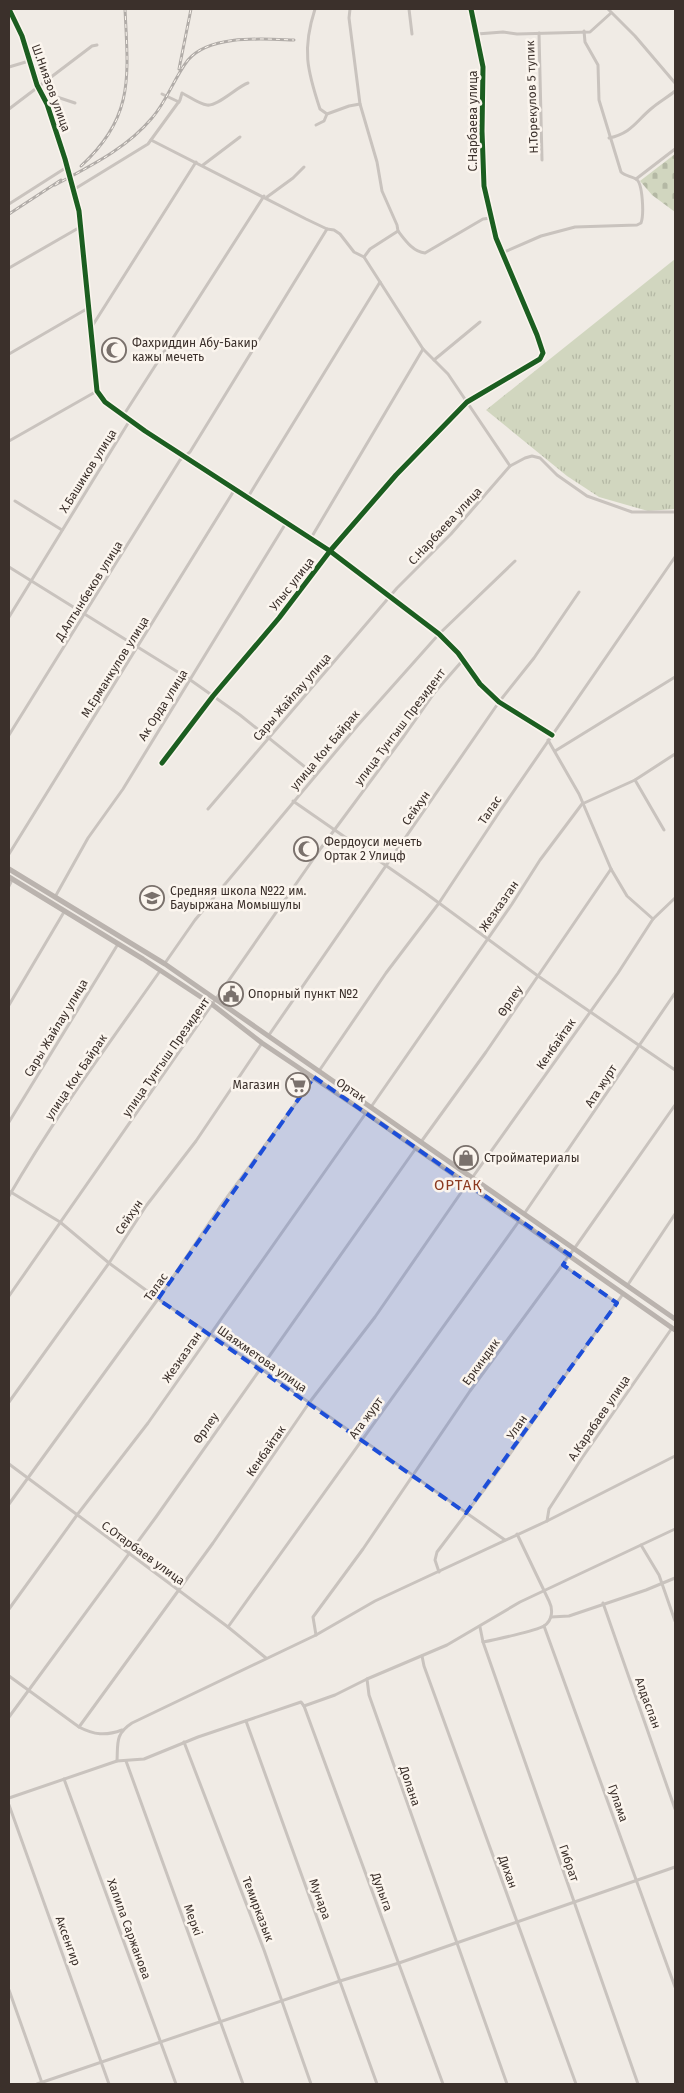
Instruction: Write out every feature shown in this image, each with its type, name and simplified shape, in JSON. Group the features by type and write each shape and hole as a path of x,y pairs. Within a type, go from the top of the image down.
{"street":[{"name":"Ш.Ниязов улица","path":"9,9 22,36 37,85 43,97 67,167 82,226 97,391"},
{"path":"315,9 308,38 307,66 320,109 327,114"},
{"path":"350,9 360,104 377,162 382,191 398,231 413,248 425,253 482,219 491,218"},
{"path":"410,9 412,34"},
{"name":"С.Нарбаева улица","path":"471,9 483,67 482,165 484,186 496,238 542,347"},
{"path":"608,9 675,83"},
{"path":"477,34 503,32 517,34 590,32 611,12"},
{"path":"502,254 542,236 575,227 637,225 641,223 643,210 640,183 621,172 598,100 598,65 585,42 584,31"},
{"name":"Н.Торекулов 5 тупик","path":"539,32 542,160"},
{"name":"Ш.Ниязов улица","path":"9,108 37,85 92,46 97,46"},
{"name":"Ш.Ниязов улица","path":"9,67 29,61"},
{"path":"73,190 152,140 179,102 182,93 205,104 213,105 248,82"},
{"path":"609,138 620,136 630,130 652,107 675,91"},
{"path":"162,94 179,102"},
{"name":"Ш.Ниязов улица","path":"43,97 54,96 75,103"},
{"path":"316,125 324,121 327,114 360,104"},
{"path":"203,165 240,137"},
{"path":"152,140 203,165 226,179 265,196 340,234 354,252 364,256 423,348 448,374 510,466 532,456 540,458 557,475 587,496 632,512 675,512"},
{"path":"636,179 675,149"},
{"path":"91,328 196,162"},
{"path":"9,204 67,167"},
{"path":"123,416 265,196 293,178 304,167"},
{"path":"9,268 82,226"},
{"path":"184,456 190,452 327,229"},
{"path":"364,256 370,249 398,231"},
{"path":"248,497 380,282"},
{"path":"9,354 90,308"},
{"path":"434,360 480,322"},
{"name":"Улыс улица","path":"162,763 213,696 279,618 330,551 396,475 467,402 540,359 543,353 542,347"},
{"path":"311,538 423,348"},
{"path":"9,441 97,391 105,402 123,416 311,538 362,577 391,596 451,645 480,684 499,702 552,735"},
{"name":"Х.Башиков улица","path":"9,617 130,420"},
{"name":"Д.Алтынбеков улица","path":"9,735 184,456"},
{"name":"С.Нарбаева улица","path":"391,596 451,534 510,466"},
{"name":"М.Ерманкулов улица","path":"9,854 235,489"},
{"name":"Х.Башиков улица","path":"15,501 62,530"},
{"name":"Ак Орда улица","path":"55,897 88,838 123,789 286,523"},
{"name":"Талас","path":"319,1071 386,973 439,903 548,740 675,557"},
{"name":"улица Кок Байрак","path":"165,964 195,920 293,801 439,634 515,561"},
{"path":"9,567 189,679 316,775"},
{"name":"Сейхун","path":"268,1035 499,702 534,658 579,592"},
{"name":"Сары Жайлау улица","path":"208,809 391,596"},
{"name":"улица Тунгыш Президент","path":"9,1296 217,1000 275,913 435,692 462,660"},
{"path":"555,751 675,677"},
{"path":"548,740 579,794 612,868 627,896 653,919"},
{"path":"582,804 635,780 675,754"},
{"path":"635,780 664,830"},
{"path":"293,801 439,903 538,976 591,1010 675,1070"},
{"name":"Жезказган","path":"371,1107 582,804"},
{"name":"Өрлеу","path":"421,1142 486,1052 612,868"},
{"name":"Ортак","path":"9,869 165,964 675,1319"},
{"path":"9,886 11,878"},
{"name":"Ортак","path":"11,878 213,1005 262,1043 366,1112 674,1329"},
{"name":"Кенбайтак","path":"472,1178 618,972 653,919 675,898"},
{"path":"9,1005 64,912"},
{"name":"Сары Жайлау улица","path":"9,1122 118,944"},
{"name":"улица Кок Байрак","path":"10,1193 98,1057 160,970"},
{"name":"Ата журт","path":"524,1214 675,993"},
{"name":"Сейхун","path":"9,1402 109,1262 146,1206 196,1140 262,1043"},
{"name":"Талас","path":"9,1504 158,1299 220,1207 314,1077"},
{"name":"Еркиндик","path":"316,1635 313,1617 363,1549 470,1390 570,1256 675,1105"},
{"name":"Жезказган","path":"9,1609 77,1515 148,1422 366,1112"},
{"name":"Өрлеу","path":"9,1717 129,1553 416,1148"},
{"name":"Кенбайтак","path":"79,1727 309,1403 375,1317 467,1184"},
{"name":"Шаяхметова улица","path":"10,1193 60,1222 158,1299 210,1333 505,1540"},
{"path":"627,1286 675,1214"},
{"name":"Ата журт","path":"228,1627 520,1221"},
{"path":"563,1265 617,1303"},
{"name":"Улан","path":"439,1572 435,1560 438,1552 624,1293"},
{"name":"А.Карабаев улица","path":"547,1521 549,1509 582,1458 674,1329"},
{"path":"9,1676 79,1727 97,1734 114,1733 149,1714 316,1635 376,1601 547,1521 675,1456"},
{"name":"С.Отарбаев улица","path":"9,1464 228,1627 266,1658"},
{"path":"9,1798 116,1761 144,1759 184,1742 301,1702 304,1706 335,1695 367,1679 447,1645 520,1602 675,1529"},
{"path":"483,1642 544,1626 551,1617 551,1606 545,1591 517,1534"},
{"path":"641,1545 659,1575 675,1622"},
{"path":"551,1617 568,1616 646,1590 660,1582 675,1578"},
{"name":"Алдаспан","path":"603,1603 675,1809"},
{"name":"Гулама","path":"544,1626 675,1987"},
{"name":"Гибрат","path":"480,1627 485,1648 638,2084"},
{"name":"Дихан","path":"422,1656 424,1666 576,2084"},
{"name":"Долана","path":"367,1679 369,1695 507,2084"},
{"name":"Дулыга","path":"304,1706 443,2084"},
{"name":"Мунара","path":"246,1721 377,2084"},
{"path":"116,1761 119,1736 122,1730"},
{"name":"Темирказык","path":"184,1742 264,1950 311,2084"},
{"name":"Меркі","path":"126,1761 243,2084"},
{"name":"Халила Саржанова","path":"64,1779 176,2084"},
{"name":"Аксенгир","path":"9,1804 109,2084"},
{"path":"38,2084 340,1981 399,1963 457,1941 675,1867"},
{"path":"9,1990 42,2084"}],"highlighted area":[{"path":"314,1077 570,1255 563,1265 617,1303 466,1513 158,1299"}],"green space":[{"path":"675,154 675,212 652,195 640,181"},
{"path":"675,259 675,509 648,511 599,497 567,476 486,410"}],"railway":[{"path":"81,166 99,148 111,130 119,112 127,75 125,9"},
{"path":"179,69 191,9"},
{"path":"55,185 107,156 142,129 157,111 188,60 198,52 223,42 238,40 294,40"},
{"path":"9,214 61,180"}],"cycle path":[{"path":"9,9 22,36 37,85 47,104 79,211 97,391 105,402 145,431 330,551 439,634 458,653 480,684 499,702 552,735"},
{"path":"162,763 213,696 279,618 330,551 396,475 467,402 540,359 543,353 496,238 484,186 482,131 483,67 471,9"}],"place":[{"name":"Фахриддин Абу-Бакир кажы мечеть","path":"114,350"},
{"name":"Фердоуси мечеть Ортак 2 Улицф","path":"306,849"},
{"name":"Средняя школа №22 им. Бауыржана Момышулы","path":"152,898"},
{"name":"Опорный пункт №2","path":"231,994"},
{"name":"Магазин","path":"298,1085"},
{"name":"Стройматериалы","path":"466,1158"}],"district":[{"name":"ОРТАҚ","path":"458,1185"}]}
